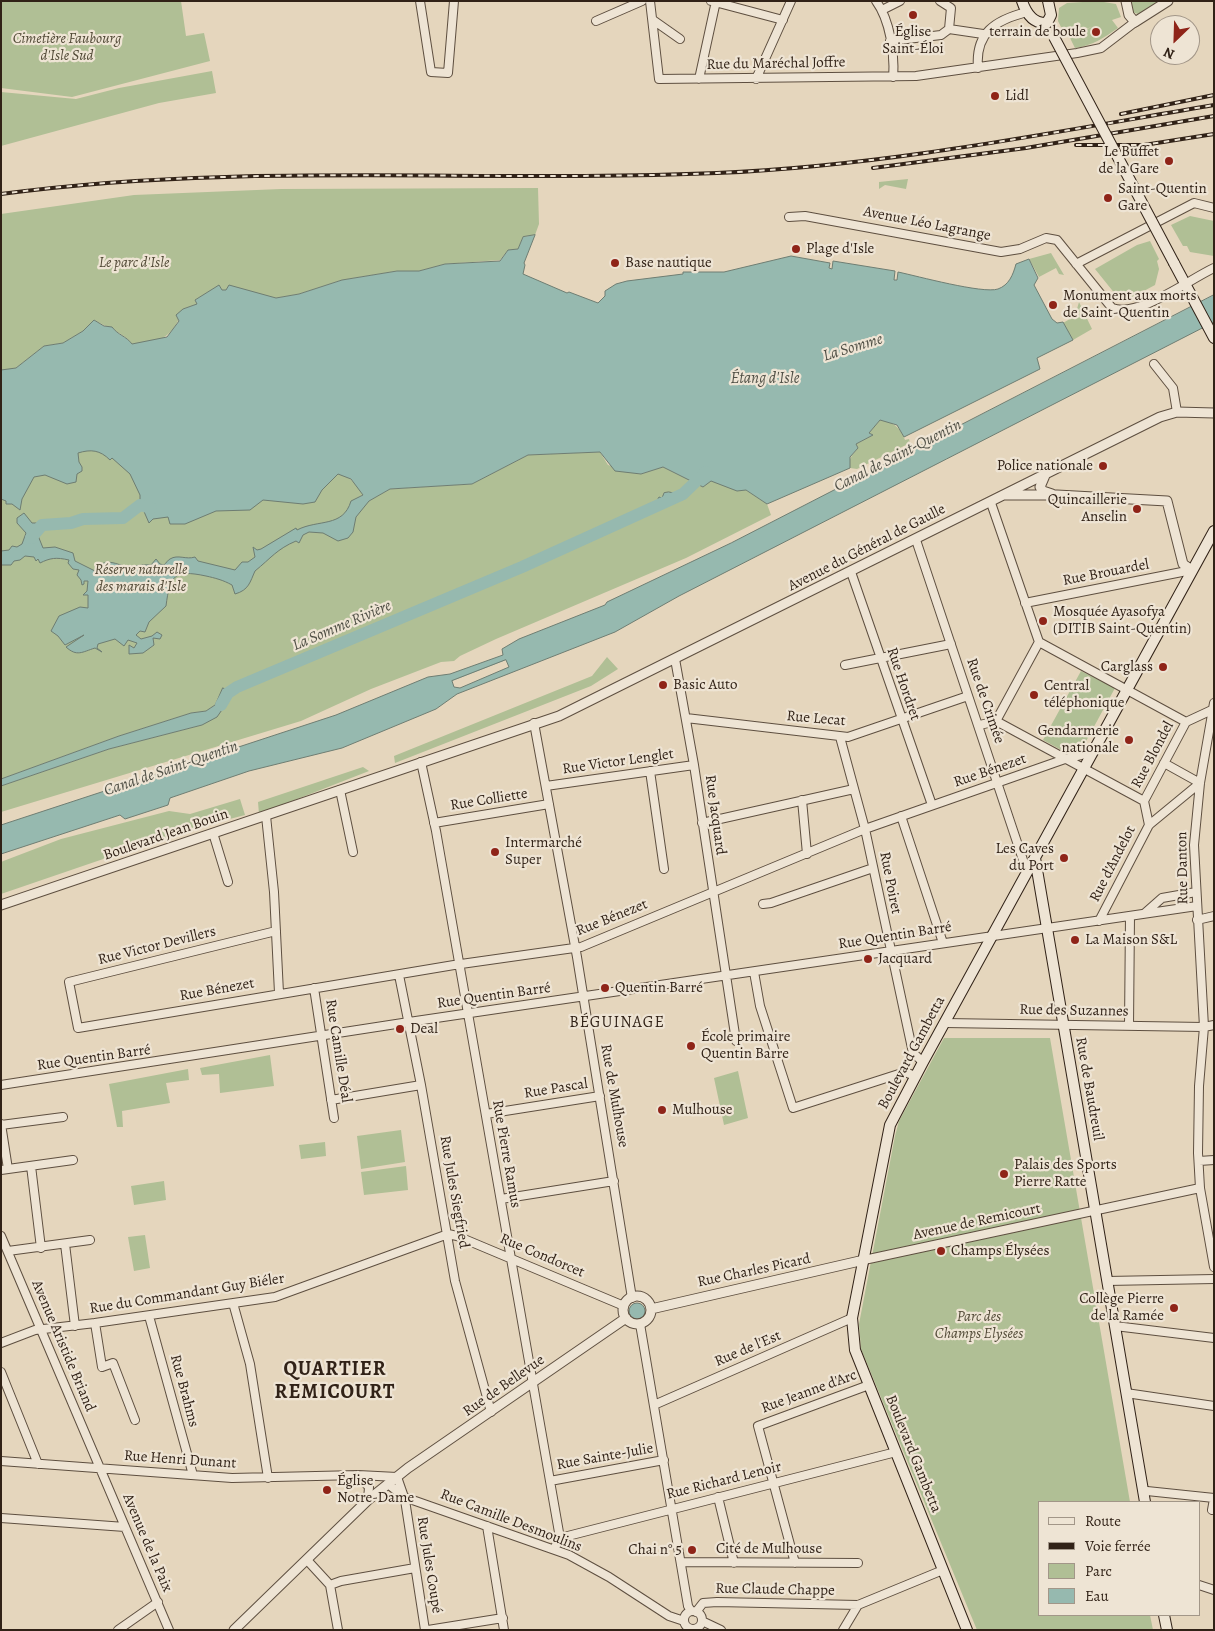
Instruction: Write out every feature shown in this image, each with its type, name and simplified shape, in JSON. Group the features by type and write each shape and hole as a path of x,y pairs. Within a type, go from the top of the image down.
{"main road":[{"path":"1022,1 1027,12 1035,21 1047,23"},
{"path":"1047,23 1051,15 1048,1"},
{"path":"1047,23 1213,336"},
{"name":"Boulevard Gambetta","path":"966,1630 855,1350 852,1318 890,1125 1192,570 1210,547 1214,531"},
{"name":"Rue de Baudreuil","path":"1034,858 1144,1498"},
{"path":"1018,889 1026,881 1032,881 1040,893"},
{"path":"1164,1616 1167,1630"}],"street":[{"path":"420,1 431,72 448,73 454,1"},
{"path":"596,22 642,1"},
{"path":"650,1 654,20 680,39"},
{"path":"756,79 791,1"},
{"path":"876,1 882,10 890,41 894,77"},
{"path":"882,10 900,1"},
{"path":"890,41 941,35 949,28 951,8 940,1"},
{"path":"1126,1 1129,15 1135,22 1168,1"},
{"path":"699,79 714,2 783,20"},
{"path":"978,68 979,44 984,34 990,28 1027,12"},
{"name":"Rue du Maréchal Joffre","path":"654,20 659,79 894,77 978,68 1043,59 1101,48 1135,22"},
{"path":"949,28 984,34"},
{"path":"1214,208 1194,203 1076,264 1112,308 1119,311 1134,309 1214,268"},
{"name":"Avenue Léo Lagrange","path":"790,217 805,216 1001,252 1020,249 1046,238 1057,240 1076,264"},
{"path":"1154,364 1172,388 1177,412"},
{"name":"Avenue du Général de Gaulle","path":"534,723 559,716 1160,417 1177,412 1214,413"},
{"path":"1046,473 1040,487 1043,491 1057,495"},
{"path":"1004,495 1057,495 1167,501 1183,564 1192,570"},
{"path":"990,502 1039,642 1186,722 1213,707"},
{"name":"Rue de Crimée","path":"916,540 968,696 980,725 1028,872"},
{"name":"Rue Brouardel","path":"1025,603 1192,570"},
{"name":"Rue Hordret","path":"851,572 900,719 932,805"},
{"path":"996,721 1039,642"},
{"path":"845,665 951,644"},
{"name":"Rue Jacquard","path":"675,659 694,765 736,1041"},
{"name":"Rue Lecat","path":"686,718 848,737 968,696"},
{"name":"Rue Danton","path":"1213,707 1200,783 1194,845 1204,1027 1198,1120 1200,1188 1214,1266"},
{"path":"980,725 996,721 1144,801 1148,825"},
{"name":"Rue Blondel","path":"1144,801 1186,722"},
{"name":"Boulevard Jean Bouin","path":"1,905 534,723"},
{"name":"Rue de Mulhouse","path":"534,723 575,948 632,1298"},
{"name":"Rue Poiret","path":"840,737 865,829 913,1053 923,1062"},
{"name":"Rue Bénezet","path":"74,1008 78,1028 459,964 581,948 865,829 1065,759 1093,752"},
{"name":"Rue Pierre Ramus","path":"421,762 434,823 560,1538"},
{"path":"1164,763 1200,783"},
{"name":"Rue Victor Lenglet","path":"546,786 694,765"},
{"path":"650,771 664,869"},
{"name":"Rue d'Andelot","path":"1099,921 1148,825 1200,783"},
{"path":"702,823 854,789"},
{"path":"340,790 352,852"},
{"path":"802,800 807,854"},
{"name":"Rue Colliette","path":"434,823 549,804"},
{"path":"266,816 276,931 279,993"},
{"path":"901,816 943,942"},
{"path":"213,834 228,882"},
{"path":"763,904 771,904 873,868"},
{"path":"1144,914 1162,898 1196,892"},
{"name":"Rue Quentin Barré","path":"1,1085 409,1022 891,952 943,942 1047,929 1197,906"},
{"path":"1129,1026 1130,916"},
{"path":"1197,920 1214,916"},
{"name":"Rue Victor Devillers","path":"74,1008 70,982 276,931"},
{"path":"754,972 760,1006 792,1108 905,1072 915,1076"},
{"name":"Rue Jules Siegfried","path":"399,974 421,1085 455,1281 490,1412"},
{"name":"Rue Camille Déal","path":"314,988 334,1118"},
{"name":"Rue des Suzannes","path":"945,1023 1204,1027 1214,1025"},
{"path":"331,1100 421,1085"},
{"name":"Rue Pascal","path":"486,1114 600,1096"},
{"path":"63,1117 1,1124 5,1170 73,1160"},
{"path":"1199,1161 1214,1160"},
{"path":"31,1166 41,1248"},
{"path":"500,1200 614,1181"},
{"name":"Avenue de Remicourt","path":"864,1260 1200,1188"},
{"name":"Rue Condorcet","path":"448,1234 511,1258 624,1306"},
{"name":"Rue du Commandant Guy Biéler","path":"1,1343 41,1329 149,1316 275,1297 342,1271 448,1234"},
{"name":"Avenue Aristide Briand","path":"1,1236 100,1467"},
{"path":"8,1251 90,1240"},
{"path":"65,1244 75,1326"},
{"name":"Rue Charles Picard","path":"651,1309 864,1260"},
{"path":"1107,1281 1214,1278"},
{"path":"632,1298 644,1298 651,1309 647,1320 640,1324 632,1323 626,1318 624,1306 632,1298"},
{"path":"232,1303 250,1364 268,1478"},
{"name":"Rue Brahms","path":"149,1316 193,1474"},
{"name":"Rue de Bellevue","path":"234,1630 368,1500 388,1484 626,1318"},
{"name":"Rue de l'Est","path":"654,1405 852,1318"},
{"path":"95,1323 102,1367 113,1363 135,1420"},
{"path":"640,1324 673,1508 688,1606 700,1616 702,1621 720,1630"},
{"path":"1115,1326 1214,1338"},
{"path":"1,1372 38,1464"},
{"name":"Rue Jeanne d'Arc","path":"774,1483 758,1426 869,1385"},
{"path":"1126,1393 1214,1406"},
{"name":"Rue Richard Lenoir","path":"560,1538 896,1452"},
{"name":"Rue Sainte-Julie","path":"550,1481 664,1460"},
{"name":"Rue Henri Dunant","path":"1,1461 268,1478 358,1475 397,1477"},
{"name":"Avenue de la Paix","path":"100,1467 169,1630"},
{"path":"358,1475 369,1487 368,1500"},
{"name":"Rue Jules Coupé","path":"397,1477 404,1496 426,1630"},
{"path":"774,1483 795,1563"},
{"name":"Rue Camille Desmoulins","path":"388,1484 404,1496 554,1550 609,1577 686,1626"},
{"path":"1144,1498 1147,1491 1214,1498 1212,1510"},
{"path":"718,1497 734,1563"},
{"path":"1,1518 125,1527"},
{"path":"487,1526 504,1630"},
{"path":"554,1550 560,1538"},
{"path":"307,1560 330,1585 338,1630"},
{"name":"Cité de Mulhouse","path":"681,1562 858,1563"},
{"path":"330,1585 341,1581 415,1568"},
{"path":"843,1630 858,1605 943,1570"},
{"path":"1200,1585 1214,1590"},
{"path":"118,1630 158,1602"},
{"name":"Rue Claude Chappe","path":"694,1612 703,1603 717,1602 858,1605"},
{"path":"694,1612 686,1614 686,1626 696,1629 702,1621"},
{"path":"426,1630 502,1618"}],"green space":[{"name":"Cimetière Faubourg d'Isle Sud","path":"1,1 181,1 186,36 204,33 210,61 72,97 1,88"},
{"path":"1098,1 1116,4 1121,17 1112,20 1118,28 1093,43 1075,48 1069,36 1092,27 1065,35 1058,21 1059,8 1067,3"},
{"path":"1132,1 1161,1 1138,14 1132,12"},
{"path":"212,71 216,93 159,103 1,146 1,92 76,99 119,88"},
{"path":"908,179 906,189 885,185 879,189 879,182"},
{"path":"538,188 539,224 535,235 523,237 518,249 508,250 500,260 445,264 419,271 397,271 342,280 299,294 276,298 221,290 219,286 195,300 198,304 183,309 171,332 159,340 151,343 132,344 119,333 94,320 83,331 63,343 44,346 16,368 8,370 343,474 352,480 359,489 363,495 359,497 369,501 390,489 472,484 528,455 600,452 608,465 641,474 663,467 703,487 711,480 737,490 746,490 767,504 771,515 686,558 496,639 460,656 454,661 441,662 371,689 301,721 1,812 1,786 109,749 202,725 232,695 227,691 215,705 206,711 191,713 119,736 1,779 1,214 134,195 281,189"},
{"path":"1190,216 1214,221 1214,256 1190,252 1187,246 1183,246 1171,225"},
{"path":"1150,241 1159,259 1157,261 1159,269 1155,285 1127,300 1120,300 1095,269 1137,245"},
{"path":"1051,253 1064,275 1059,274 1056,268 1039,277 1029,259"},
{"path":"1079,302 1092,329 1073,340 1063,323 1080,313 1077,309"},
{"path":"884,419 897,427 902,432 905,440 909,439 910,443 857,469 850,468 852,455 858,448 856,444 873,435 869,433 880,420"},
{"path":"607,657 618,669 591,686 395,763 394,756 592,676"},
{"path":"1081,671 1115,688 1084,745 1065,752 1043,740"},
{"path":"363,767 369,771 259,814 258,802"},
{"path":"240,799 245,815 188,830 1,894 1,862 6,860 61,839 169,811 190,814"},
{"name":"Parc des Champs Elysées","path":"944,1038 1050,1038 1130,1501 1038,1501 1038,1616 1150,1616 1153,1630 977,1630 861,1349 859,1324 899,1121"},
{"path":"270,1055 274,1086 220,1093 219,1074 202,1075 200,1068"},
{"path":"188,1069 189,1080 166,1083 170,1103 122,1111 123,1127 117,1127 109,1084"},
{"path":"738,1071 748,1118 724,1125 714,1078"},
{"path":"401,1130 405,1162 361,1169 357,1136"},
{"path":"325,1142 326,1156 301,1159 299,1145"},
{"path":"406,1166 408,1190 364,1195 361,1172"},
{"path":"164,1181 166,1200 134,1205 131,1186"},
{"path":"145,1235 150,1268 134,1271 128,1237"}],"water":[{"name":"Étang d'Isle","path":"535,235 524,263 523,274 567,293 569,292 598,303 605,296 605,291 616,284 627,281 683,274 683,272 724,272 791,256 830,263 829,268 832,269 833,261 895,271 894,280 897,280 898,272 965,287 990,290 998,289 1005,285 1012,276 1016,264 1029,259 1038,278 1034,285 1052,319 1057,323 1063,322 1073,340 1037,358 1040,369 904,437 897,425 880,420 869,433 873,435 856,444 858,448 850,457 850,468 767,504 746,490 737,491 711,481 703,487 663,467 641,474 615,471 600,452 528,455 472,484 390,489 369,501 356,517 353,532 348,538 338,541 323,533 309,532 303,535 299,543 296,541 284,547 255,571 248,585 240,592 235,594 232,585 209,577 186,574 175,577 169,588 166,606 149,622 145,632 140,631 136,635 141,639 152,636 157,632 162,635 160,639 153,638 154,645 143,653 129,654 129,645 134,648 137,643 128,640 124,646 115,639 98,644 97,648 102,652 95,648 77,653 66,647 84,635 65,645 51,631 59,616 80,607 88,608 88,595 83,595 87,591 88,581 84,581 82,585 77,575 79,570 73,569 68,563 69,560 53,558 40,563 34,557 25,556 20,560 14,561 11,565 1,565 1,551 9,550 12,546 17,547 22,544 26,533 17,523 17,518 24,513 32,523 40,523 43,527 37,533 43,548 55,547 73,553 75,561 97,572 100,570 101,564 104,563 110,562 125,566 151,565 156,559 160,564 164,565 169,559 176,557 195,557 198,561 235,570 242,562 248,562 255,557 253,547 257,550 261,549 296,528 297,530 336,519 347,510 351,501 363,495 351,479 338,474 322,490 315,502 303,504 263,500 250,510 216,511 185,524 170,524 168,517 153,519 149,523 142,507 136,508 140,502 140,495 130,474 112,458 110,460 99,452 87,451 78,453 82,471 77,474 76,482 67,484 45,475 34,477 22,499 20,510 12,504 6,504 6,501 1,499 1,370 16,368 44,346 63,343 83,331 94,320 104,326 112,327 132,344 167,337 179,321 176,315 183,309 197,304 195,300 219,285 222,290 226,290 229,285 276,298 299,294 342,280 397,271 419,271 445,264 500,261 508,250 518,249 523,237"},
{"path":"1214,295 1214,322 679,596 615,632 457,694 436,709 342,748 249,771 170,798 168,805 125,819 120,815 1,854 1,825 336,715 428,677 450,674 503,655 502,649 519,639 605,605 607,602 731,543","holes":["506,660 509,667 460,688 454,687 452,681"]},
{"path":"669,492 683,495 678,501 669,502 669,505 661,502 654,506 659,497 662,498 664,493"},
{"path":"223,688 233,694 217,717 202,725 109,749 1,786 1,779 119,736 191,713 206,711 215,705"},
{"path":"634,1303 640,1303 645,1308 643,1317 634,1319 629,1314 629,1308"}],"waterway":[{"name":"La Somme Rivière","path":"221,705 228,693 237,687 522,567 683,494 706,472"},
{"path":"31,538 42,525 71,523 83,519 123,518 140,505 151,508"}],"railway":[{"path":"1121,114 1214,95"},
{"path":"1,194 90,184 269,176 627,175 717,173 780,169 904,156 966,147 1214,105"},
{"path":"873,168 1026,148 1214,116"},
{"path":"1076,145 1144,145 1214,134"}],"place":[{"name":"Église Saint-Éloi","path":"913,15"},
{"name":"terrain de boule","path":"1096,32"},
{"name":"Lidl","path":"995,96"},
{"name":"Le Buffet de la Gare","path":"1169,161"},
{"name":"Saint-Quentin Gare","path":"1108,198"},
{"name":"Plage d'Isle","path":"796,249"},
{"name":"Base nautique","path":"615,263"},
{"name":"Monument aux morts de Saint-Quentin","path":"1053,305"},
{"name":"Police nationale","path":"1103,466"},
{"name":"Quincaillerie Anselin","path":"1137,509"},
{"name":"Mosquée Ayasofya (DITIB Saint-Quentin)","path":"1043,621"},
{"name":"Carglass","path":"1163,667"},
{"name":"Basic Auto","path":"663,685"},
{"name":"Central téléphonique","path":"1034,695"},
{"name":"Gendarmerie nationale","path":"1129,740"},
{"name":"Intermarché Super","path":"495,852"},
{"name":"Les Caves du Port","path":"1064,858"},
{"name":"La Maison S&L","path":"1075,940"},
{"name":"Jacquard","path":"868,959"},
{"name":"Quentin Barré","path":"605,988"},
{"name":"Deal","path":"400,1029"},
{"name":"École primaire Quentin Barre","path":"691,1046"},
{"name":"Mulhouse","path":"662,1110"},
{"name":"Palais des Sports Pierre Ratte","path":"1004,1174"},
{"name":"Champs Élysées","path":"941,1251"},
{"name":"Collège Pierre de la Ramée","path":"1174,1308"},
{"name":"Église Notre-Dame","path":"327,1490"},
{"name":"Chai n° 5","path":"692,1550"}],"district":[{"name":"BÉGUINAGE","path":"617,1023"},
{"name":"QUARTIER REMICOURT","path":"335,1382"}],"park label":[{"name":"Le parc d'Isle","path":"134,263"},
{"name":"Réserve naturelle des marais d'Isle","path":"141,578"}],"water label":[{"name":"La Somme","path":"853,348"},
{"name":"Canal de Saint-Quentin","path":"898,456"},
{"name":"Canal de Saint-Quentin","path":"171,769"}]}
